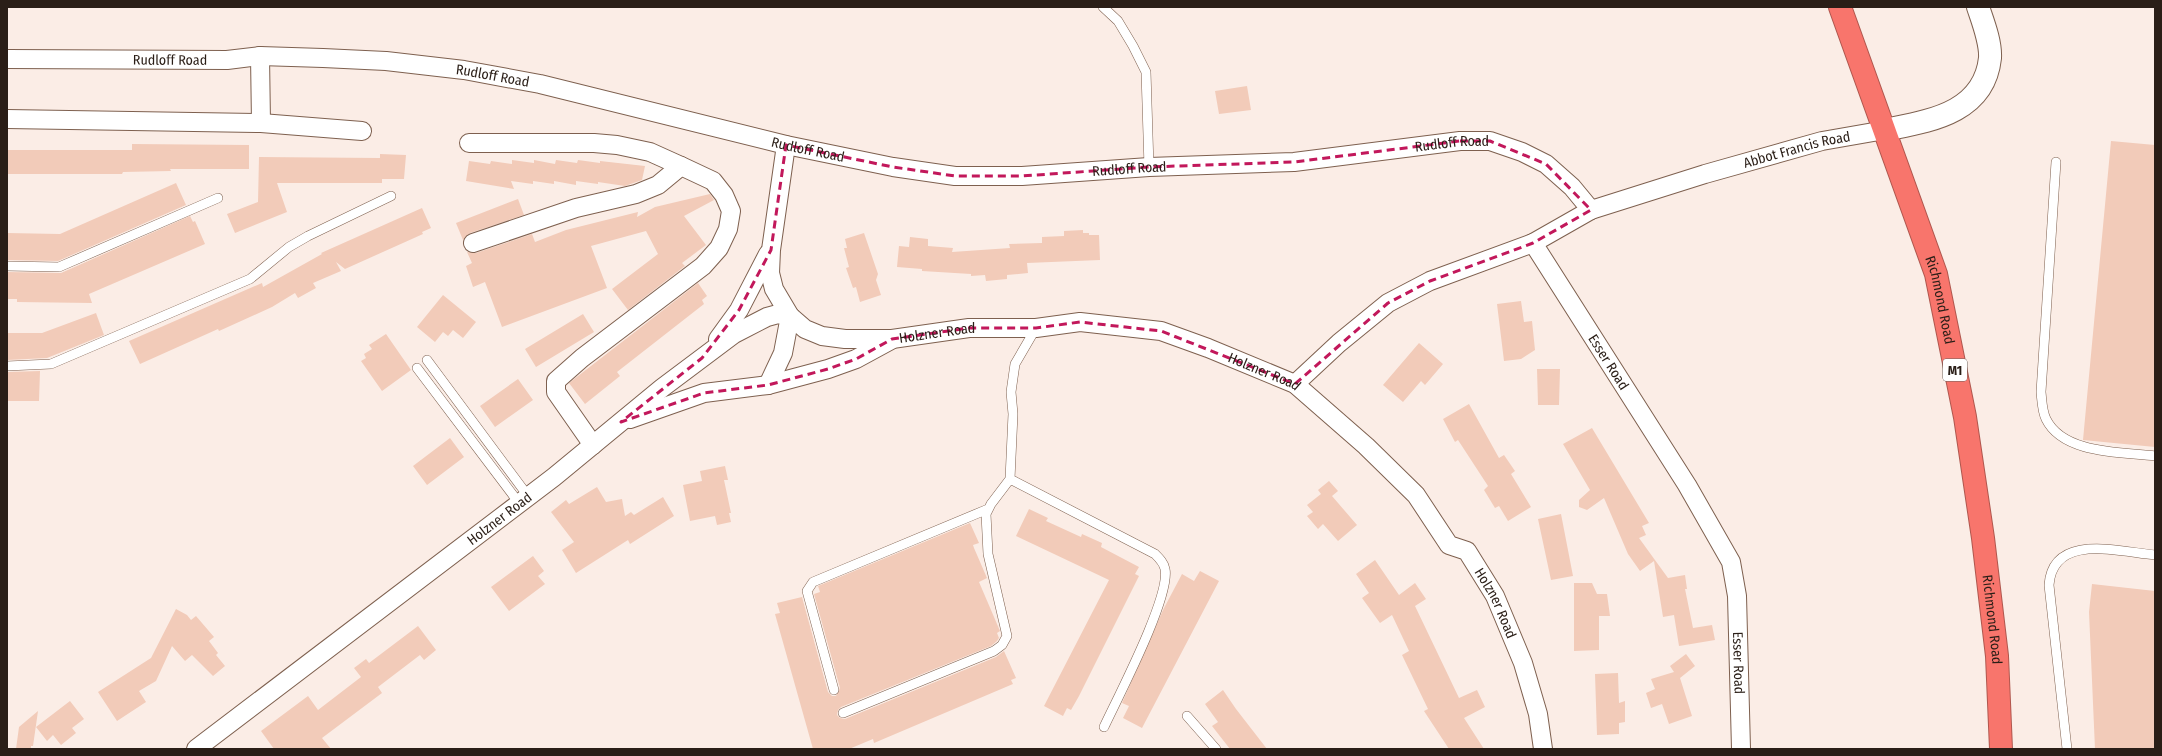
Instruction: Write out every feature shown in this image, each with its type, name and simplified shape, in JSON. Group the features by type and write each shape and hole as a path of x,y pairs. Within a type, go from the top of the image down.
{"highway":[{"name":"Richmond Road","path":"1840,7 1936,274 1965,417 1983,538 1997,656 2001,749"}],"street":[{"name":"Abbot Francis Road","path":"1533,243 1591,210 1705,174 1822,141 1936,119 1954,111 1973,98 1984,81 1990,57 1987,35 1978,7"},
{"name":"Rudloff Road","path":"7,59 228,60 260,56 386,61 464,70 540,84 786,145 893,167 955,176 1022,176 1148,167 1294,162 1376,153 1448,142 1490,140 1522,152 1546,164 1572,187 1591,210"},
{"path":"260,56 262,123"},
{"path":"7,119 262,123 362,131"},
{"path":"469,143 594,143 617,145 650,152 713,181 720,190 731,211 728,229 719,248 703,266 582,358 556,381 556,392 593,445"},
{"name":"Holzner Road","path":"786,145 771,250 770,273 774,290 790,316 805,329 822,336 845,339 892,340 969,328 1036,328 1080,322 1161,331 1208,348 1295,384 1366,446 1416,496 1449,545 1467,551 1495,596 1521,656 1538,714 1543,749"},
{"path":"474,243 576,208 636,194 658,185 681,166"},
{"path":"1295,384 1339,343 1388,303 1430,281 1533,243"},
{"name":"Esser Road","path":"1533,243 1686,485 1731,562 1737,596 1741,749"},
{"path":"702,358 727,329 771,250"},
{"path":"621,422 734,334 761,319 778,314 790,316 783,353 768,385"},
{"name":"Holzner Road","path":"196,749 523,499 621,422 704,393 768,385 828,369 856,359 892,340"}],"lane":[{"path":"1103,7 1118,21 1134,46 1146,72 1148,167"},
{"path":"2056,162 2041,392 2046,419 2059,436 2070,442 2089,448 2155,456"},
{"path":"7,366 51,364 243,282 264,268 289,247 308,236 391,196"},
{"path":"7,266 59,267 218,198"},
{"path":"843,713 994,651 1002,645 1007,636 991,571 985,538 986,514 988,509 1010,480 1013,414 1011,392 1015,364 1036,328"},
{"path":"427,360 523,499"},
{"path":"417,368 523,499"},
{"path":"1010,480 1155,554 1162,561 1165,569 1163,592 1155,616 1104,727"},
{"path":"834,690 807,591 808,587 816,580 988,509"},
{"path":"2067,749 2049,585 2054,567 2067,554 2083,548 2155,555"},
{"path":"1187,716 1216,749"}],"highlighted area":[{"path":"1460,141 1490,141 1546,164 1591,210 1533,243 1430,281 1388,303 1295,384 1161,331 1080,322 1036,328 969,328 892,339 856,359 828,369 768,385 704,393 621,422 702,358 739,310 771,250 786,145 893,167 955,176 1022,176 1149,167 1294,162"}],"building":[{"path":"1247,86 1251,110 1219,114 1215,91"},
{"path":"2111,141 2155,145 2155,447 2083,440"},
{"path":"132,144 249,145 249,169 170,169 171,171 123,172 122,174 7,174 7,150 132,150"},
{"path":"380,154 406,155 404,179 382,179 382,183 277,183 287,212 235,233 227,214 258,202 259,157 380,158"},
{"path":"512,160 534,163 534,160 555,164 556,160 577,163 578,160 645,166 642,180 625,186 598,182 598,184 576,181 576,185 554,181 554,184 533,181 533,184 511,181 514,189 466,181 469,161 490,164 491,161 512,164"},
{"path":"176,183 186,205 58,261 7,260 7,233 60,234"},
{"path":"710,194 714,200 684,216 706,245 682,263 685,266 628,310 612,289 658,254 646,231 591,246 607,288 502,327 485,282 473,287 466,266 472,263 467,252 476,253 532,234 535,242 566,230 638,212 637,217 655,207"},
{"path":"518,199 524,215 470,233 463,240 456,223"},
{"path":"422,208 431,228 422,232 423,234 345,269 336,262 341,271 313,283 316,288 298,298 295,293 272,307 219,331 218,329 140,364 129,341 262,283 263,287 322,254 321,253"},
{"path":"190,216 193,222 195,221 205,244 89,294 92,303 17,302 17,299 7,299 7,272 61,273"},
{"path":"1083,230 1083,233 1089,233 1089,235 1099,235 1100,260 1027,263 1028,273 1007,275 1007,279 986,281 985,275 971,276 971,274 922,271 922,269 897,267 899,246 909,247 910,237 928,239 928,246 953,248 952,252 1010,248 1009,244 1042,243 1042,237 1064,236 1064,231"},
{"path":"864,233 878,274 876,280 881,295 860,302 856,287 853,288 846,268 849,267 844,248 847,248 845,239"},
{"path":"698,283 707,296 702,300 704,304 617,372 620,376 585,404 569,383"},
{"path":"443,295 476,322 463,338 453,330 448,336 443,332 435,342 417,327"},
{"path":"1521,301 1524,322 1532,321 1535,350 1521,359 1504,361 1497,304"},
{"path":"96,313 104,335 47,358 7,360 7,333 42,333"},
{"path":"583,314 594,332 536,367 525,349"},
{"path":"386,334 411,370 382,391 361,361 366,358 364,354 372,349 369,345"},
{"path":"1419,343 1443,364 1425,385 1421,381 1403,402 1383,385"},
{"path":"1537,369 1560,369 1559,405 1538,405"},
{"path":"40,371 39,401 7,401 7,372"},
{"path":"518,379 533,400 495,427 480,406"},
{"path":"1469,404 1499,458 1504,455 1515,471 1511,474 1531,507 1508,521 1499,506 1495,508 1484,490 1488,486 1458,440 1455,442 1443,419"},
{"path":"1592,428 1649,523 1642,526 1646,535 1639,538 1668,578 1685,575 1687,589 1685,589 1693,628 1712,625 1715,640 1679,646 1674,615 1663,617 1654,561 1640,571 1628,554 1604,498 1587,510 1579,507 1579,500 1590,490 1563,444"},
{"path":"450,438 464,457 427,485 413,466"},
{"path":"725,466 728,480 724,480 731,513 729,513 731,522 717,525 715,516 690,521 683,485 702,481 700,471"},
{"path":"1329,481 1338,491 1332,496 1357,525 1338,541 1323,524 1318,529 1307,516 1313,512 1307,505 1321,494 1318,490"},
{"path":"597,487 606,502 622,499 625,516 631,512 634,515 663,497 674,516 630,544 628,540 576,573 562,550 574,542 551,512 566,500 569,504"},
{"path":"1029,509 1048,518 1046,521 1081,537 1082,534 1102,543 1101,547 1139,567 1135,574 1139,576 1079,696 1071,710 1067,708 1063,716 1044,706 1109,580 1016,536"},
{"path":"1561,514 1573,576 1551,580 1538,519"},
{"path":"970,523 979,543 973,545 987,578 979,582 1000,631 997,633 999,638 997,641 991,646 841,707 838,710 837,715 840,718 845,719 996,657 1004,651 1016,678 1011,680 1013,684 874,743 873,739 849,749 813,749 775,614 780,613 777,603 802,597 828,692 832,696 836,696 840,688 814,594 820,592 818,586"},
{"path":"533,556 544,571 538,576 545,584 509,611 491,587"},
{"path":"1375,560 1399,595 1415,583 1426,599 1415,606 1459,698 1477,690 1485,707 1464,718 1484,749 1449,749 1424,711 1428,709 1402,655 1409,651 1392,615 1380,623 1362,598 1369,593 1356,574"},
{"path":"1200,571 1219,581 1142,728 1123,718 1129,706 1122,703 1163,610 1182,574 1194,581"},
{"path":"1574,583 1592,583 1597,594 1607,594 1610,616 1599,616 1599,650 1574,651"},
{"path":"2092,584 2155,591 2155,749 2095,749 2089,612"},
{"path":"176,609 187,615 191,620 196,616 214,637 209,641 218,653 216,655 225,666 213,676 192,655 185,661 172,646 156,681 139,691 146,702 117,721 98,692 151,658"},
{"path":"418,626 436,650 424,660 420,655 378,687 382,693 322,738 331,749 274,749 261,731 308,696 318,710 361,677 354,668 366,659 369,663"},
{"path":"1686,654 1695,666 1680,678 1692,716 1669,724 1662,704 1651,708 1646,693 1655,689 1651,679 1674,672 1670,666"},
{"path":"1618,673 1619,703 1625,701 1625,722 1619,723 1619,734 1597,735 1595,674"},
{"path":"1223,690 1267,749 1230,749 1212,726 1218,722 1205,704"},
{"path":"70,701 84,719 72,728 76,733 61,745 53,735 47,741 36,727"},
{"path":"38,711 33,746 31,746 31,749 16,749 19,727"}]}
